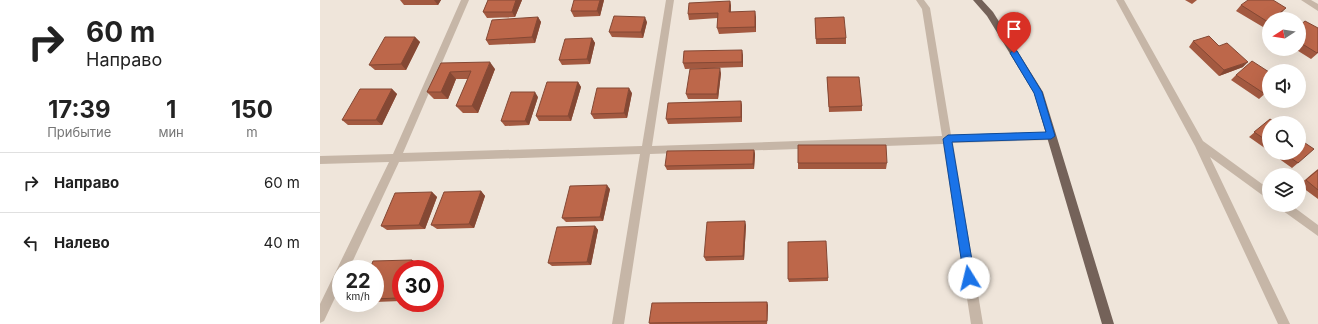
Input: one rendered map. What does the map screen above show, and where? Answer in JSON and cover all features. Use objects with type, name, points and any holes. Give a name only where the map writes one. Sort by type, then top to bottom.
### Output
[{"type":"main road","points":[[977,0],[990,14],[1038,92],[1108,324]]},
{"type":"street","points":[[347,260],[396,157],[465,0]]},
{"type":"street","points":[[618,324],[670,0]]},
{"type":"street","points":[[920,0],[926,8],[977,324]]},
{"type":"street","points":[[1120,0],[1199,144],[1284,324]]},
{"type":"street","points":[[1305,0],[1318,8]]},
{"type":"street","points":[[320,160],[1051,136]]},
{"type":"street","points":[[1199,144],[1262,190]]},
{"type":"street","points":[[1292,212],[1318,231]]},
{"type":"street","points":[[320,317],[332,292]]},
{"type":"building","points":[[488,0],[516,0],[512,12],[483,12]]},
{"type":"building","points":[[574,0],[600,0],[597,11],[571,11]]},
{"type":"building","points":[[1248,0],[1273,0],[1286,8],[1281,12],[1262,12],[1262,18],[1241,5]]},
{"type":"building","points":[[730,1],[729,12],[755,11],[755,27],[717,28],[718,13],[688,14],[689,3]]},
{"type":"building","points":[[614,16],[645,17],[641,32],[609,32]]},
{"type":"building","points":[[538,17],[532,37],[486,40],[492,20]]},
{"type":"building","points":[[844,17],[846,38],[816,39],[815,18]]},
{"type":"building","points":[[1306,22],[1318,28],[1317,53],[1306,46]]},
{"type":"building","points":[[1209,36],[1219,46],[1227,43],[1248,62],[1224,70],[1193,41]]},
{"type":"building","points":[[385,37],[415,37],[401,64],[369,65]]},
{"type":"building","points":[[592,38],[587,59],[559,60],[565,39]]},
{"type":"building","points":[[742,50],[742,62],[683,63],[684,51]]},
{"type":"building","points":[[1252,61],[1262,67],[1262,92],[1236,75]]},
{"type":"building","points":[[490,62],[472,106],[456,106],[471,71],[450,72],[441,92],[427,92],[441,63]]},
{"type":"building","points":[[720,68],[717,94],[686,94],[690,69]]},
{"type":"building","points":[[827,77],[859,77],[862,106],[829,107]]},
{"type":"building","points":[[547,82],[578,82],[568,116],[536,116]]},
{"type":"building","points":[[597,88],[629,88],[624,113],[591,114]]},
{"type":"building","points":[[360,89],[392,89],[376,120],[342,120]]},
{"type":"building","points":[[511,92],[535,92],[525,121],[501,121]]},
{"type":"building","points":[[741,101],[741,117],[666,119],[668,103]]},
{"type":"building","points":[[1262,126],[1262,137],[1254,132]]},
{"type":"building","points":[[1306,144],[1314,149],[1306,156]]},
{"type":"building","points":[[798,145],[886,145],[887,163],[798,163]]},
{"type":"building","points":[[754,150],[753,164],[665,166],[667,151]]},
{"type":"building","points":[[1294,160],[1301,160],[1298,163]]},
{"type":"building","points":[[1318,170],[1318,190],[1306,180]]},
{"type":"building","points":[[607,185],[600,217],[562,218],[570,186]]},
{"type":"building","points":[[481,191],[469,224],[431,225],[444,192]]},
{"type":"building","points":[[432,192],[419,225],[381,226],[395,193]]},
{"type":"building","points":[[745,221],[743,256],[704,257],[707,222]]},
{"type":"building","points":[[595,226],[587,262],[548,263],[557,227]]},
{"type":"building","points":[[826,241],[828,278],[788,279],[788,242]]},
{"type":"building","points":[[384,261],[392,261],[392,298],[384,299]]},
{"type":"building","points":[[767,302],[767,321],[649,323],[652,303]]},
{"type":"route","points":[[969,278],[948,139],[1051,136],[1038,92],[1014,53]]}]
